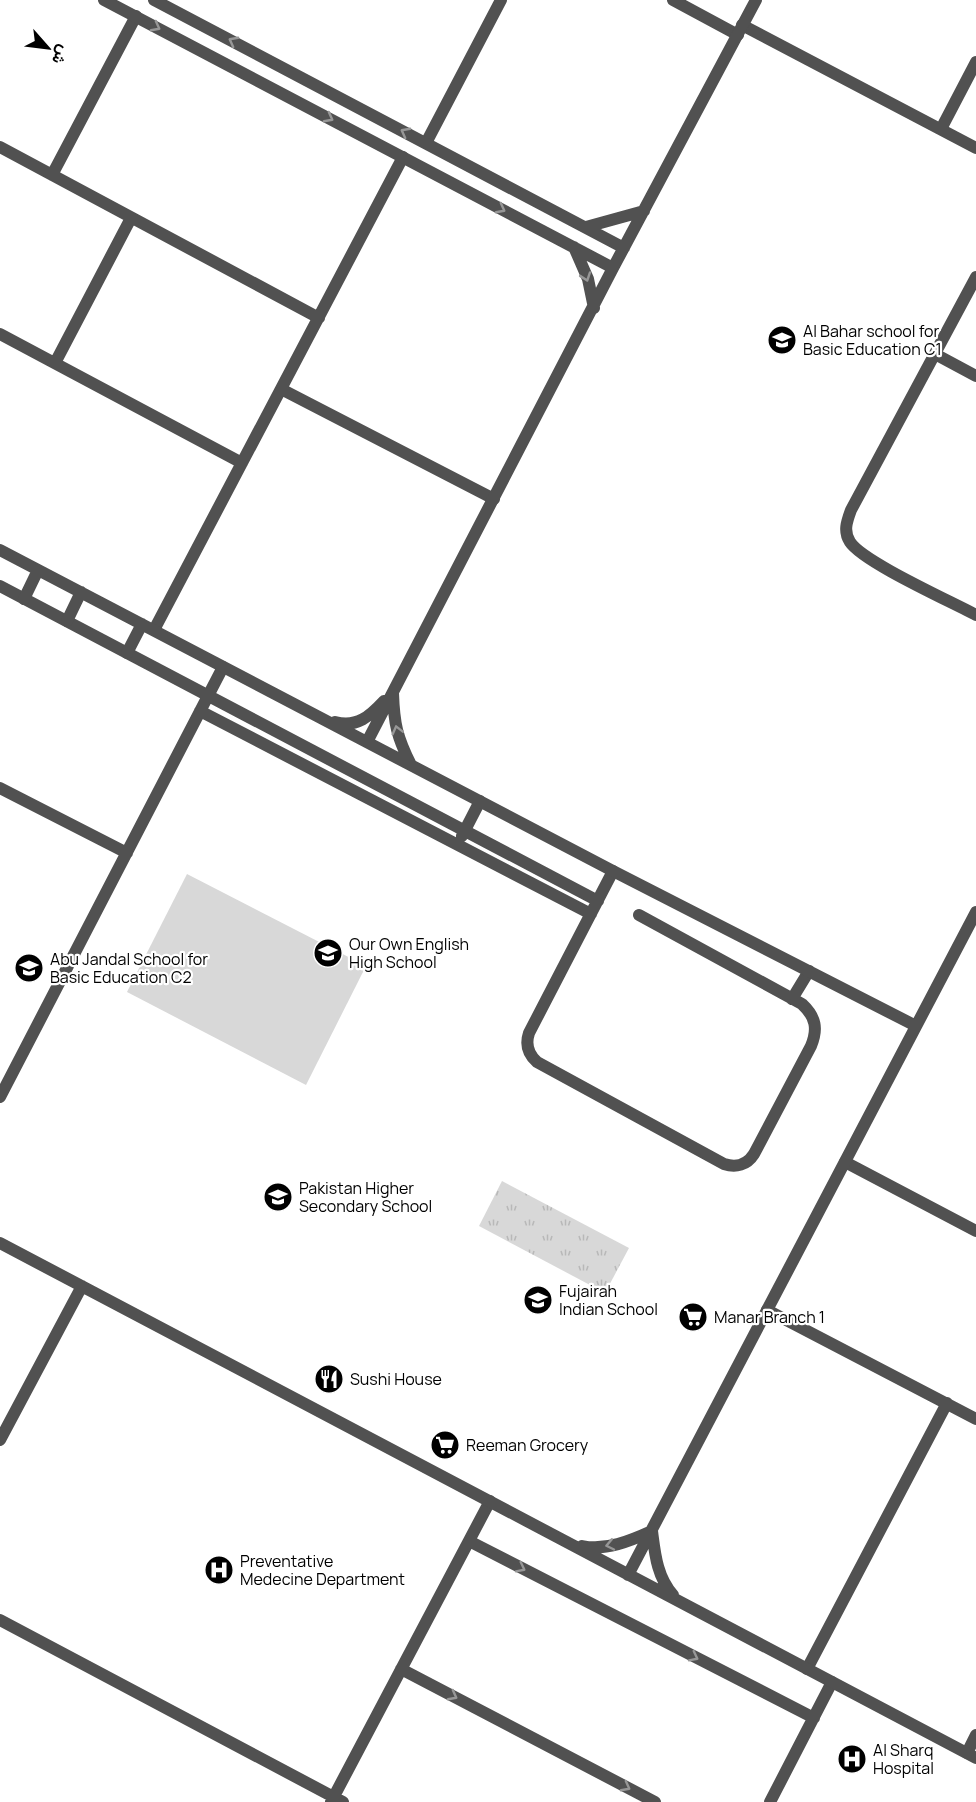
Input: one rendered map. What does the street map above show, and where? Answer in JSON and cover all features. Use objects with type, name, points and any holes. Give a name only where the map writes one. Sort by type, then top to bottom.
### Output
[{"type":"street","points":[[104,0],[613,268]]},
{"type":"street","points":[[426,143],[501,0]]},
{"type":"street","points":[[673,0],[740,30],[976,148]]},
{"type":"street","points":[[367,742],[613,268],[756,0]]},
{"type":"street","points":[[159,1],[624,248]]},
{"type":"street","points":[[52,175],[136,16]]},
{"type":"street","points":[[941,129],[976,62]]},
{"type":"street","points":[[0,147],[319,318]]},
{"type":"street","points":[[154,630],[403,158]]},
{"type":"street","points":[[586,227],[644,212]]},
{"type":"street","points":[[55,363],[131,218]]},
{"type":"street","points":[[574,248],[588,279],[594,308]]},
{"type":"street","points":[[976,277],[851,510],[846,533],[850,542],[868,558],[976,615]]},
{"type":"street","points":[[0,334],[242,463]]},
{"type":"street","points":[[935,354],[976,376]]},
{"type":"street","points":[[281,389],[494,499]]},
{"type":"street","points":[[0,549],[613,872],[916,1026]]},
{"type":"street","points":[[24,599],[38,570]]},
{"type":"street","points":[[0,586],[598,901]]},
{"type":"street","points":[[67,621],[81,592]]},
{"type":"street","points":[[127,653],[142,624]]},
{"type":"street","points":[[0,1097],[223,667]]},
{"type":"street","points":[[323,719],[346,725],[368,718],[393,692]]},
{"type":"street","points":[[393,692],[394,726],[411,765]]},
{"type":"street","points":[[200,711],[591,914]]},
{"type":"street","points":[[0,788],[127,853]]},
{"type":"street","points":[[457,845],[480,801]]},
{"type":"street","points":[[613,872],[529,1033],[527,1043],[529,1054],[537,1062],[724,1164],[741,1165],[750,1159],[811,1046],[816,1028],[814,1019],[802,1004],[639,915]]},
{"type":"street","points":[[628,1575],[976,912]]},
{"type":"street","points":[[792,999],[809,971]]},
{"type":"street","points":[[845,1162],[976,1231]]},
{"type":"street","points":[[0,1243],[971,1756],[976,1735]]},
{"type":"street","points":[[0,1440],[82,1286]]},
{"type":"street","points":[[767,1310],[976,1419]]},
{"type":"street","points":[[807,1669],[947,1403]]},
{"type":"street","points":[[0,1620],[336,1800],[401,1669],[489,1501]]},
{"type":"street","points":[[567,1542],[595,1549],[626,1542],[652,1531]]},
{"type":"street","points":[[652,1531],[656,1563],[664,1585],[680,1602]]},
{"type":"street","points":[[469,1541],[814,1718]]},
{"type":"street","points":[[401,1669],[655,1802]]},
{"type":"street","points":[[770,1802],[832,1682]]},
{"type":"green space","points":[[187,874],[366,966],[306,1085],[127,992]]},
{"type":"green space","points":[[502,1181],[629,1248],[605,1293],[479,1226]]},
{"type":"place","name":"Al Bahar school for Basic Education C1","points":[[782,340]]},
{"type":"place","name":"Our Own English High School","points":[[328,953]]},
{"type":"place","name":"Abu Jandal School for Basic Education C2","points":[[29,968]]},
{"type":"place","name":"Pakistan Higher Secondary School","points":[[278,1197]]},
{"type":"place","name":"Fujairah Indian School","points":[[538,1300]]},
{"type":"place","name":"Manar Branch 1","points":[[693,1317]]},
{"type":"place","name":"Sushi House","points":[[329,1379]]},
{"type":"place","name":"Reeman Grocery","points":[[445,1445]]},
{"type":"place","name":"Preventative Medecine Department","points":[[219,1570]]},
{"type":"place","name":"Al Sharq Hospital","points":[[852,1759]]}]
